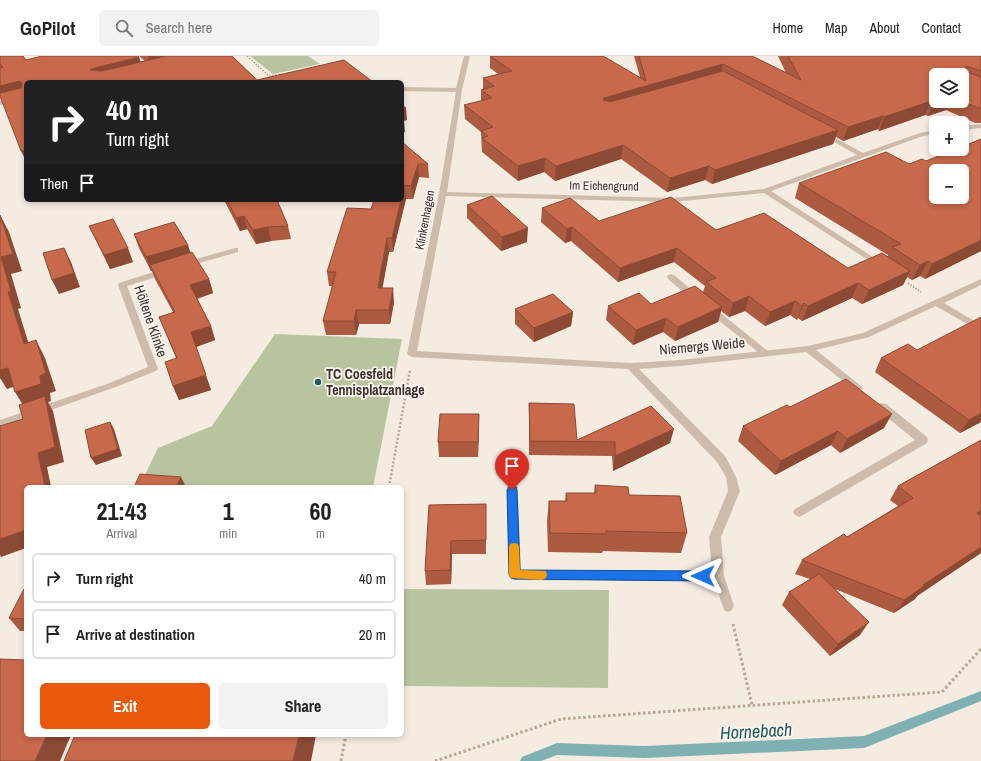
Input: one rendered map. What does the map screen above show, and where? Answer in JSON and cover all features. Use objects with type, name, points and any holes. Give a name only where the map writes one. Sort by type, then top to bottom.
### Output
[{"type":"street","name":"Klinkenhagen","points":[[412,354],[443,194],[459,90],[467,56]]},
{"type":"street","points":[[404,89],[459,90]]},
{"type":"street","points":[[0,103],[24,97]]},
{"type":"street","points":[[969,127],[981,126]]},
{"type":"street","points":[[820,132],[863,155]]},
{"type":"street","name":"Im Eichengrund","points":[[443,194],[673,200],[765,191],[922,134],[929,133]]},
{"type":"street","points":[[765,191],[888,271]]},
{"type":"street","name":"Höltene Klinke","points":[[0,424],[110,386],[153,369],[122,285],[235,250]]},
{"type":"street","points":[[671,277],[766,354]]},
{"type":"street","name":"Niemergs Weide","points":[[412,354],[631,366],[808,349],[866,335],[981,282]]},
{"type":"street","points":[[938,303],[981,329]]},
{"type":"street","points":[[799,512],[923,440],[808,349]]},
{"type":"street","points":[[631,366],[721,459],[731,477],[734,491],[716,537],[718,576],[728,606]]},
{"type":"street","points":[[512,476],[515,575],[718,576]]},
{"type":"path","points":[[247,56],[269,76],[290,73]]},
{"type":"path","points":[[389,485],[412,354]]},
{"type":"path","points":[[728,606],[752,705]]},
{"type":"path","points":[[435,761],[561,719],[942,692],[981,650]]},
{"type":"path","points":[[341,761],[346,737]]},
{"type":"green space","points":[[250,56],[308,56],[320,64],[273,74]]},
{"type":"green space","name":"TC Coesfeld Tennisplatzanlage","points":[[275,334],[402,339],[373,485],[140,485],[158,448],[212,426]]},
{"type":"green space","points":[[404,589],[609,590],[608,688],[404,686]]},
{"type":"building","points":[[0,56],[23,56],[26,60],[42,56],[139,57],[90,70],[102,71],[166,56],[232,56],[257,80],[24,80],[24,150],[21,151],[0,93],[21,88],[22,83],[20,81],[0,86],[0,68],[3,67],[0,64]]},
{"type":"building","points":[[490,56],[603,56],[646,81],[639,56],[752,56],[801,80],[788,56],[981,56],[981,71],[966,66],[966,68],[929,68],[929,102],[848,127],[723,64],[604,98],[603,100],[610,102],[723,71],[838,130],[715,170],[709,166],[670,178],[623,145],[556,166],[545,158],[518,166],[482,138],[488,136],[481,131],[493,127],[464,105],[492,98],[481,90],[494,86],[483,78],[512,71]]},
{"type":"building","points":[[344,60],[370,80],[257,80]]},
{"type":"building","points":[[969,73],[981,77],[981,109],[969,104]]},
{"type":"building","points":[[981,139],[981,240],[932,264],[928,261],[920,265],[892,247],[901,244],[799,183],[886,152],[909,164],[922,159],[926,161],[939,156],[969,156],[969,144]]},
{"type":"building","points":[[404,144],[428,164],[418,164],[411,186],[404,185]]},
{"type":"building","points":[[492,196],[528,228],[502,237],[467,205]]},
{"type":"building","points":[[671,197],[716,230],[764,213],[848,268],[882,253],[910,271],[869,290],[858,283],[808,306],[804,303],[802,306],[795,301],[770,312],[749,296],[733,303],[706,282],[716,278],[677,248],[620,268],[572,227],[567,229],[542,208],[570,198],[599,221]]},
{"type":"building","points":[[228,202],[278,202],[288,226],[268,227],[253,230],[244,216],[236,218]]},
{"type":"building","points":[[373,202],[401,202],[392,238],[387,238],[378,288],[393,288],[389,310],[356,310],[354,321],[323,321],[336,272],[327,272],[347,208],[371,209]]},
{"type":"building","points":[[0,215],[13,254],[1,257],[11,291],[8,292],[24,344],[36,340],[46,373],[40,376],[41,384],[15,392],[8,368],[0,370]]},
{"type":"building","points":[[113,219],[128,248],[104,255],[89,226]]},
{"type":"building","points":[[174,222],[188,245],[146,257],[134,234]]},
{"type":"building","points":[[64,248],[74,273],[52,280],[43,253]]},
{"type":"building","points":[[192,252],[209,279],[190,285],[211,326],[191,332],[206,375],[173,386],[165,362],[177,358],[159,317],[175,312],[150,265]]},
{"type":"building","points":[[695,286],[722,307],[678,327],[666,318],[636,330],[608,306],[639,293],[651,304]]},
{"type":"building","points":[[553,294],[573,312],[534,328],[515,309]]},
{"type":"building","points":[[981,317],[981,413],[969,420],[881,358],[908,344],[917,350]]},
{"type":"building","points":[[846,379],[892,414],[847,439],[838,431],[781,461],[743,426],[787,405],[790,407]]},
{"type":"building","points":[[45,396],[55,447],[38,453],[45,485],[24,485],[24,531],[0,539],[0,426],[23,419],[19,405]]},
{"type":"building","points":[[529,403],[574,404],[577,440],[651,406],[674,429],[615,456],[615,442],[530,441]]},
{"type":"building","points":[[440,414],[479,414],[478,442],[438,442]]},
{"type":"building","points":[[110,422],[118,449],[91,458],[85,430]]},
{"type":"building","points":[[981,440],[981,510],[977,513],[981,516],[981,547],[923,585],[924,586],[904,600],[802,560],[844,534],[847,537],[913,498],[898,486]]},
{"type":"building","points":[[140,474],[181,477],[177,485],[135,485]]},
{"type":"building","points":[[595,485],[628,487],[629,495],[680,496],[687,533],[606,531],[606,534],[550,533],[549,501],[567,501],[566,493],[596,493]]},
{"type":"building","points":[[486,504],[486,540],[451,541],[450,570],[425,571],[429,505]]},
{"type":"building","points":[[819,574],[869,622],[838,644],[789,592]]},
{"type":"building","points":[[24,589],[24,619],[9,618]]},
{"type":"building","points":[[0,659],[24,660],[24,737],[46,737],[35,761],[0,761]]},
{"type":"building","points":[[74,737],[299,737],[293,761],[64,761]]},
{"type":"waterway","name":"Hornebach","points":[[526,761],[557,749],[645,752],[864,742],[981,696]]},
{"type":"slow traffic","points":[[514,547],[515,575],[542,575]]},
{"type":"place","name":"TC Coesfeld Tennisplatzanlage","points":[[318,382]]},
{"type":"route","points":[[512,490],[515,575],[703,576]]}]
